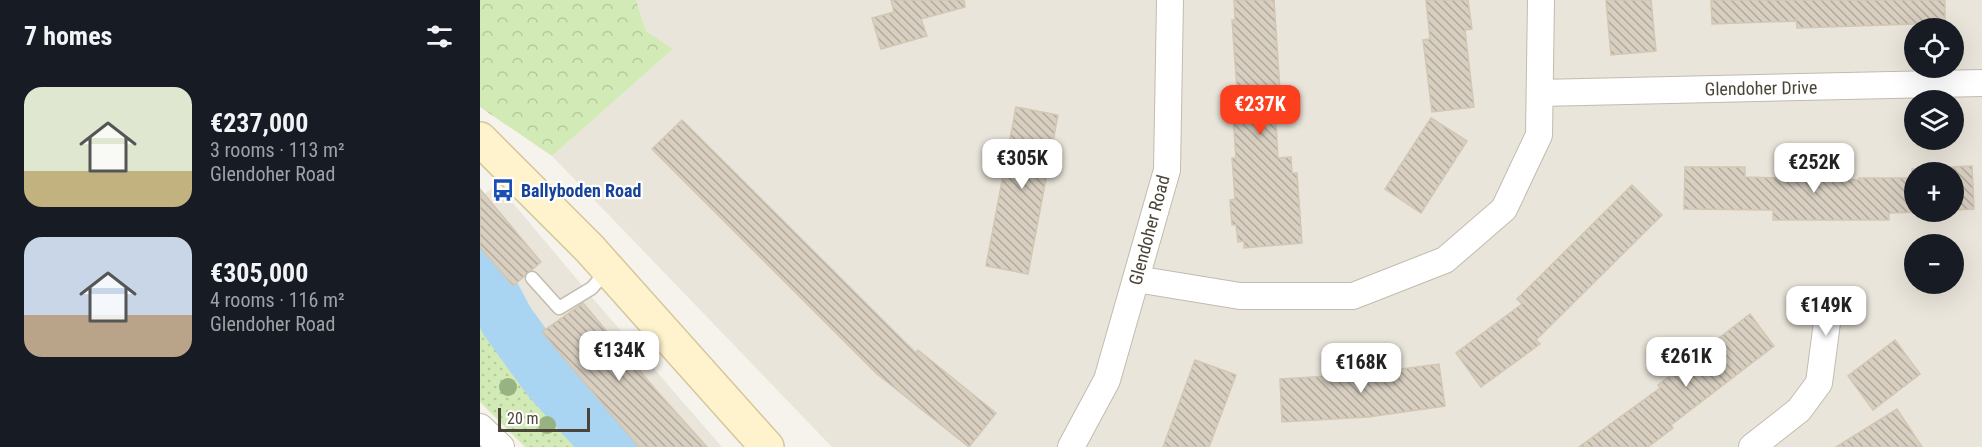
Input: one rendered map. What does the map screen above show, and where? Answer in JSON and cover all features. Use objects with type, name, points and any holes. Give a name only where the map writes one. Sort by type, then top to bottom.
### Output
[{"type":"main road","points":[[480,139],[608,268],[767,447]]},
{"type":"street","name":"Glendoher Road","points":[[1071,447],[1107,380],[1167,170],[1170,0]]},
{"type":"street","points":[[1136,279],[1240,296],[1353,296],[1445,260],[1504,209],[1539,135],[1540,0]]},
{"type":"street","name":"Glendoher Drive","points":[[1540,93],[1982,83]]},
{"type":"street","points":[[1752,447],[1799,410],[1819,383],[1827,309]]},
{"type":"street","points":[[480,427],[501,447]]},
{"type":"lane","points":[[532,278],[559,308],[592,288],[608,268]]},
{"type":"shaded area","points":[[636,0],[1982,0],[1982,447],[832,447],[552,156],[673,49],[646,31]]},
{"type":"shaded area","points":[[497,184],[722,447],[611,447],[549,379],[507,321],[480,270],[480,198]]},
{"type":"green space","points":[[480,0],[636,0],[646,31],[673,49],[552,156],[480,107]]},
{"type":"green space","points":[[480,270],[507,321],[549,379],[611,447],[525,447],[480,402]]},
{"type":"building","points":[[891,0],[964,0],[965,7],[921,19],[927,36],[881,49],[872,18],[894,12]]},
{"type":"building","points":[[1234,0],[1274,0],[1280,90],[1274,90],[1278,158],[1291,157],[1292,173],[1297,173],[1302,243],[1244,248],[1244,241],[1238,242],[1236,225],[1232,225],[1230,200],[1235,199],[1232,158],[1236,158],[1232,102],[1238,102],[1232,20],[1235,20]]},
{"type":"building","points":[[1426,0],[1468,0],[1472,29],[1465,30],[1474,107],[1432,112],[1423,40],[1430,39]]},
{"type":"building","points":[[1606,0],[1651,0],[1656,51],[1611,55]]},
{"type":"building","points":[[1711,0],[1945,0],[1945,18],[1904,18],[1904,24],[1797,28],[1796,17],[1796,21],[1712,24]]},
{"type":"building","points":[[1016,107],[1058,115],[1028,274],[986,266]]},
{"type":"building","points":[[1431,118],[1467,141],[1421,213],[1385,189]]},
{"type":"building","points":[[682,120],[916,353],[918,350],[996,413],[969,447],[877,374],[652,149]]},
{"type":"building","points":[[1964,166],[1972,166],[1974,209],[1964,209]]},
{"type":"building","points":[[1685,167],[1745,167],[1745,177],[1859,180],[1859,178],[1904,178],[1904,212],[1889,213],[1889,220],[1773,220],[1773,210],[1684,209]]},
{"type":"building","points":[[1632,185],[1662,215],[1536,340],[1540,344],[1481,387],[1456,353],[1522,304],[1517,299]]},
{"type":"building","points":[[480,189],[541,262],[513,286],[480,247]]},
{"type":"building","points":[[583,303],[707,447],[639,447],[542,332]]},
{"type":"building","points":[[1750,314],[1774,346],[1671,425],[1673,428],[1648,447],[1579,447],[1660,388],[1658,385]]},
{"type":"building","points":[[1895,340],[1920,374],[1873,410],[1848,376]]},
{"type":"building","points":[[1195,360],[1236,375],[1209,447],[1163,447]]},
{"type":"building","points":[[1439,364],[1445,406],[1368,417],[1282,422],[1280,379],[1363,374]]},
{"type":"building","points":[[1897,409],[1922,447],[1836,447]]},
{"type":"waterway","points":[[480,270],[507,321],[549,379],[611,447]]},
{"type":"place","name":"Ballyboden Road","points":[[503,190]]}]
